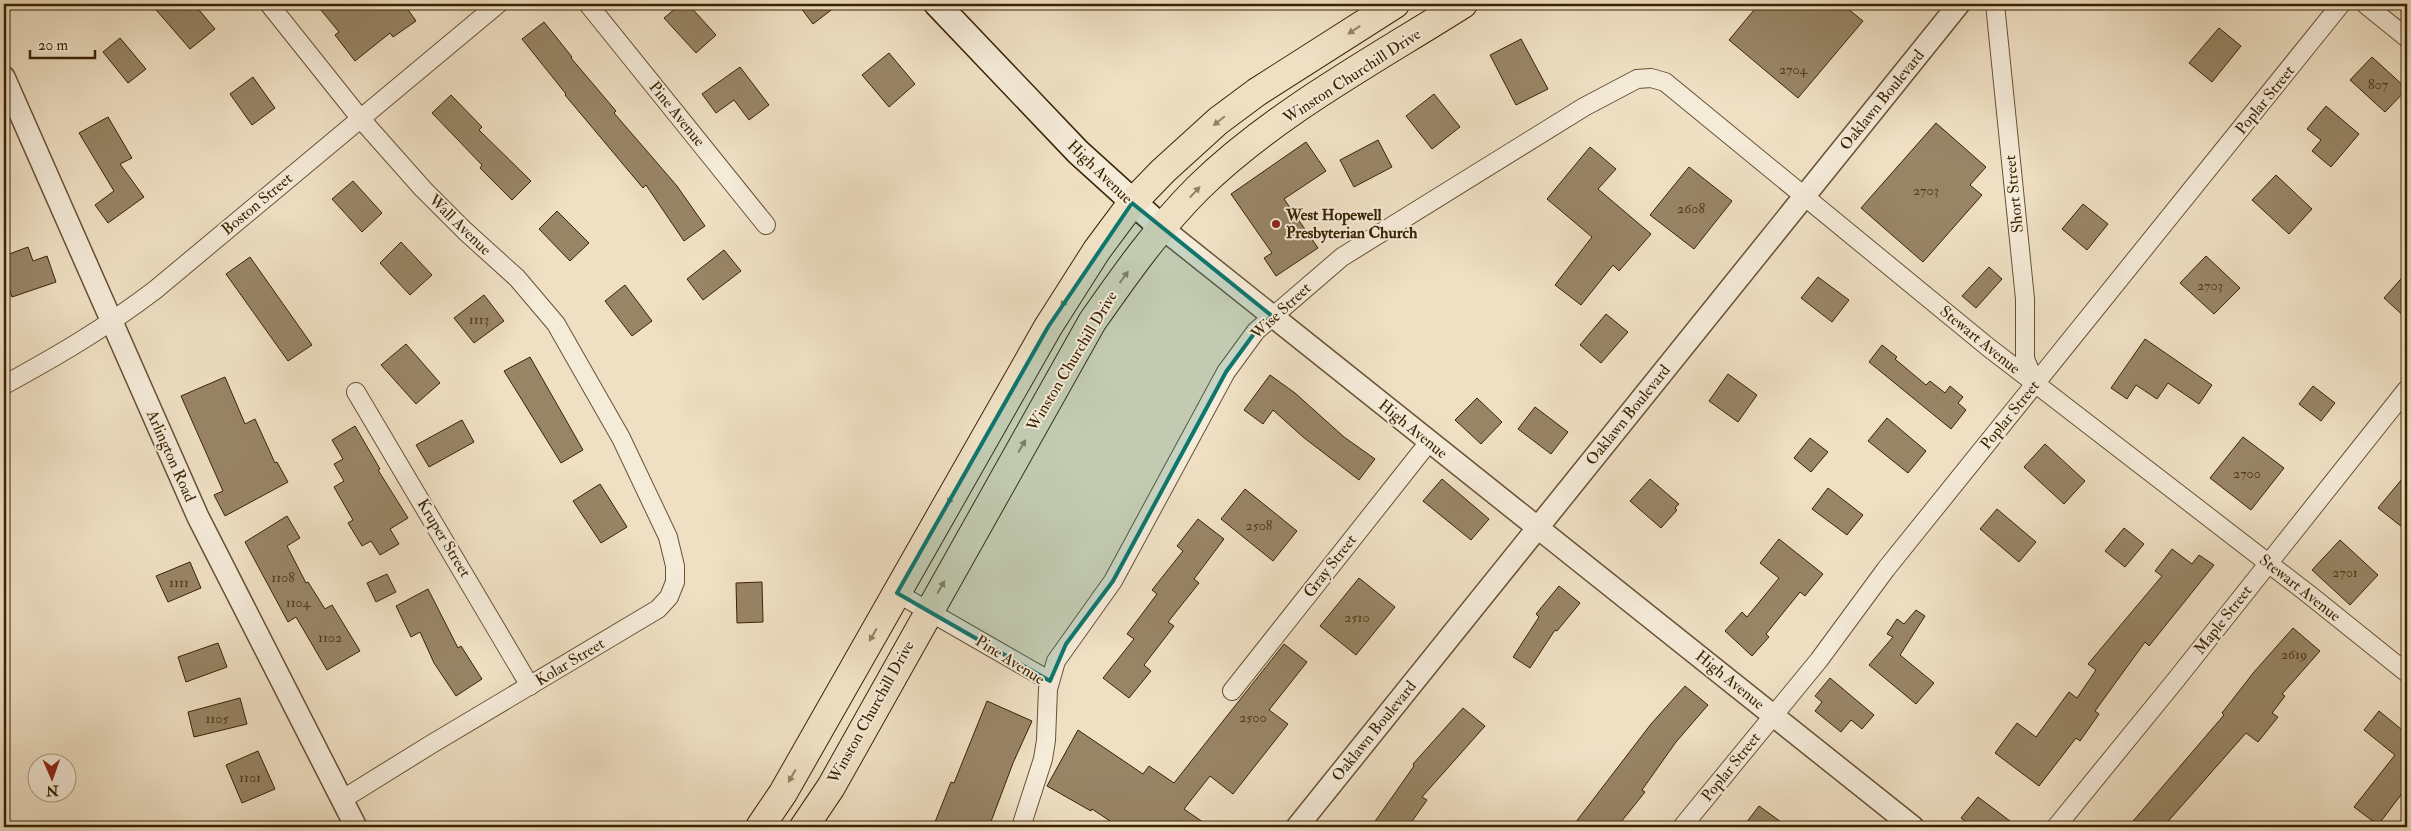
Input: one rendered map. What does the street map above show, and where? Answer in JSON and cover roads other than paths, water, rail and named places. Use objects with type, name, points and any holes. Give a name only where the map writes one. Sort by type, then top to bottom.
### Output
[{"type":"highway","points":[[760,827],[783,793],[1048,327],[1097,250],[1132,203],[1163,171],[1226,116],[1257,92],[1395,4]]},
{"type":"highway","name":"Winston Churchill Drive","points":[[804,827],[830,786],[1092,322],[1162,228],[1198,188],[1291,114],[1352,72],[1464,4]]},
{"type":"main road","name":"High Avenue","points":[[937,4],[1078,152],[1132,203],[1162,228]]},
{"type":"street","name":"Wall Avenue","points":[[269,4],[360,118],[423,189],[537,299],[556,324],[632,459]]},
{"type":"street","name":"Boston Street","points":[[4,385],[75,346],[112,323],[155,290],[498,4]]},
{"type":"street","name":"Pine Avenue","points":[[588,4],[766,225]]},
{"type":"street","name":"Oaklawn Boulevard","points":[[1297,827],[1959,4]]},
{"type":"street","name":"Short Street","points":[[1995,4],[2024,299],[2026,358],[2035,384]]},
{"type":"street","name":"Poplar Street","points":[[1682,827],[1819,660],[1886,569],[2187,194],[2264,103],[2341,4]]},
{"type":"street","points":[[2365,4],[2407,38]]},
{"type":"street","name":"Arlington Road","points":[[4,77],[198,517],[356,827]]},
{"type":"street","name":"Stewart Avenue","points":[[1651,78],[1665,82],[2035,384],[2268,563],[2407,673]]},
{"type":"street","name":"Wise Street","points":[[1050,681],[1059,656],[1114,581],[1226,372],[1256,331],[1342,257],[1584,107],[1637,79],[1651,78]]},
{"type":"street","name":"High Avenue","points":[[1162,228],[1913,827]]},
{"type":"street","name":"Maple Street","points":[[2056,827],[2407,388]]},
{"type":"street","name":"Kruper Street","points":[[356,392],[530,686]]},
{"type":"street","name":"Gray Street","points":[[1232,690],[1429,442]]},
{"type":"street","name":"Kolar Street","points":[[343,799],[658,609],[669,597],[675,582],[675,566],[668,537],[632,459]]},
{"type":"street","name":"Pine Avenue","points":[[897,592],[1050,681],[1043,759],[1021,827]]},
{"type":"place","name":"West Hopewell Presbyterian Church","points":[[1276,224]]}]
